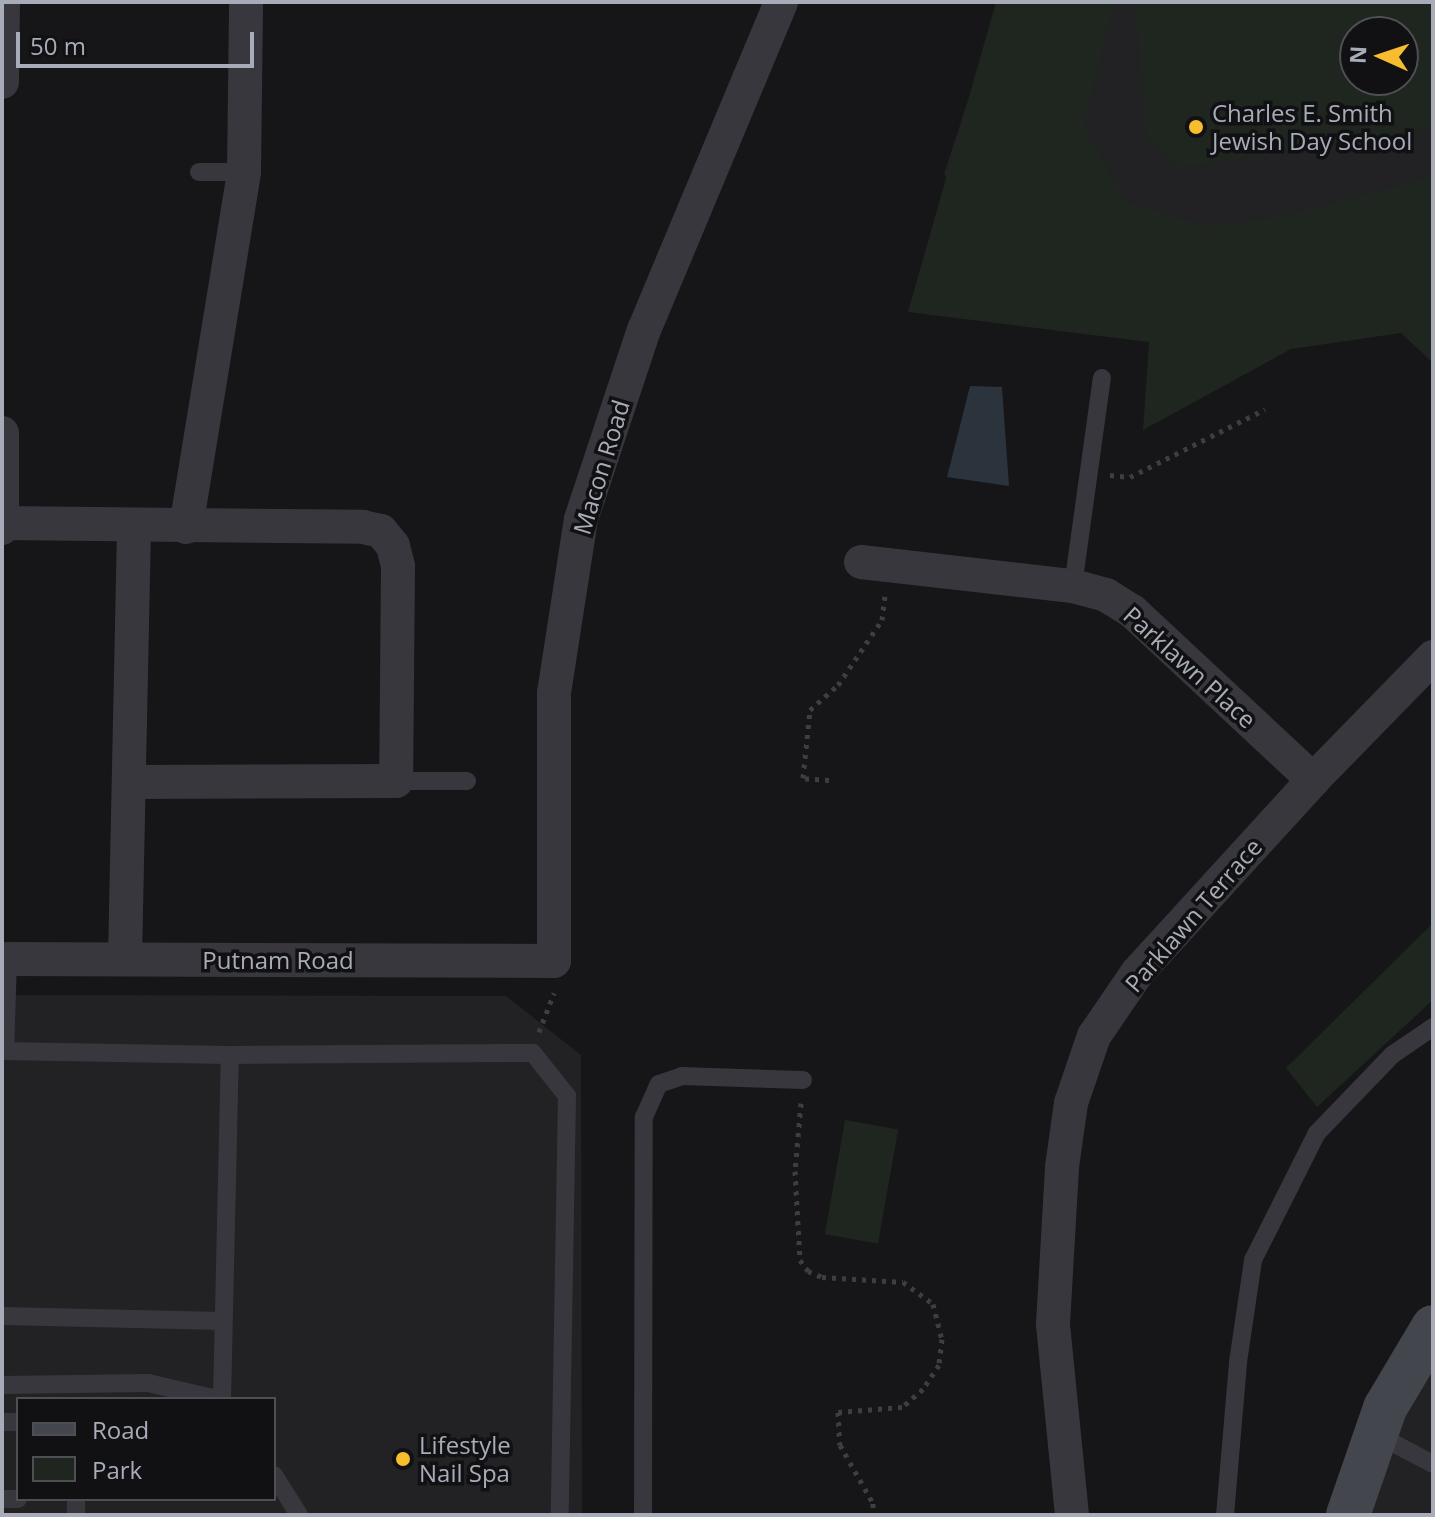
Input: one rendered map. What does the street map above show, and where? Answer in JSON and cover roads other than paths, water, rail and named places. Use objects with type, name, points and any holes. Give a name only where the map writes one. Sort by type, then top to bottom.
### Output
[{"type":"main road","points":[[1348,1515],[1385,1408],[1433,1327]]},
{"type":"street","points":[[2,82],[3,2]]},
{"type":"street","points":[[186,527],[244,172],[246,2]]},
{"type":"street","name":"Macon Road","points":[[554,977],[554,693],[581,519],[644,330],[781,2]]},
{"type":"street","points":[[2,433],[2,526],[363,527],[381,531],[393,546],[398,566],[396,781],[129,782]]},
{"type":"street","points":[[125,959],[134,527]]},
{"type":"street","name":"Parklawn Place","points":[[875,564],[1073,586],[1106,595],[1132,611],[1313,780]]},
{"type":"street","name":"Parklawn Terrace","points":[[1072,1515],[1053,1324],[1062,1167],[1071,1103],[1094,1036],[1137,973],[1313,780],[1433,657]]},
{"type":"street","name":"Putnam Road","points":[[5,959],[125,959],[554,977]]},
{"type":"lane","points":[[199,172],[244,172]]},
{"type":"lane","points":[[1073,586],[1102,378]]},
{"type":"lane","points":[[396,781],[467,781]]},
{"type":"lane","points":[[5,959],[4,1051],[230,1055],[533,1053],[567,1096],[560,1515]]},
{"type":"lane","points":[[1225,1515],[1238,1362],[1253,1260],[1317,1133],[1392,1055],[1433,1027]]},
{"type":"lane","points":[[220,1397],[230,1055]]},
{"type":"lane","points":[[643,1515],[644,1117],[659,1084],[682,1076],[803,1080]]},
{"type":"lane","points":[[2,1316],[223,1321]]},
{"type":"lane","points":[[2,1385],[148,1383],[211,1397]]},
{"type":"lane","points":[[1376,1434],[1433,1464]]},
{"type":"lane","points":[[276,1478],[299,1515]]},
{"type":"place","name":"Charles E. Smith Jewish Day School","points":[[1196,127]]},
{"type":"place","name":"Lifestyle Nail Spa","points":[[403,1459]]}]
